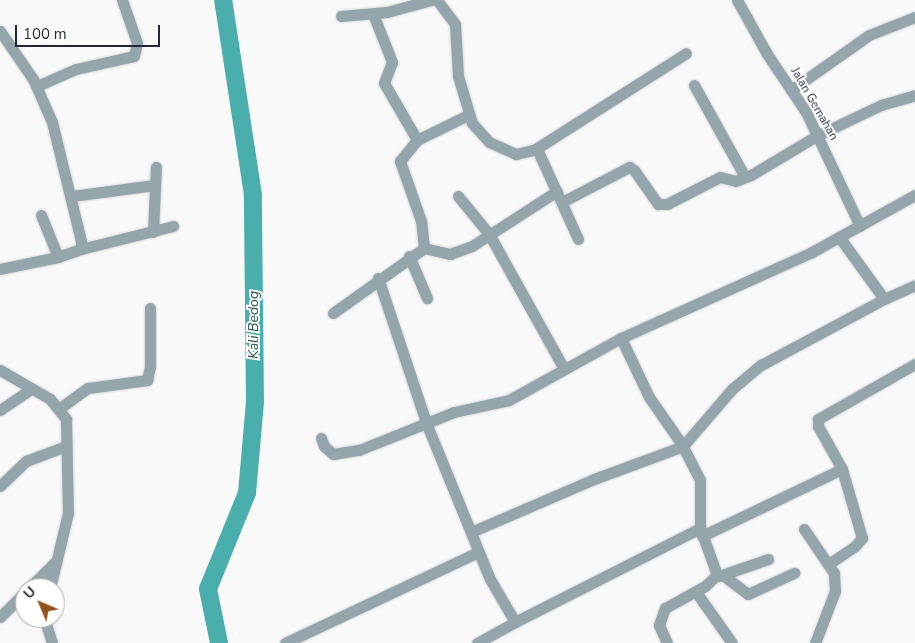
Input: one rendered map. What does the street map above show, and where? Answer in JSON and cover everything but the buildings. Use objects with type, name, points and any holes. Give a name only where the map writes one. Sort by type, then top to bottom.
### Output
[{"type":"street","points":[[37,86],[76,69],[134,56],[137,43],[122,0]]},
{"type":"street","points":[[341,16],[373,14],[430,0],[455,24],[458,76],[468,115],[476,130],[501,150],[520,154],[536,149],[686,53]]},
{"type":"street","name":"Jalan Gemahan","points":[[737,0],[818,136],[860,226]]},
{"type":"street","points":[[373,14],[391,60],[384,83],[417,140]]},
{"type":"street","points":[[791,90],[869,35],[915,17]]},
{"type":"street","points":[[0,31],[37,86],[59,141],[72,196],[81,249]]},
{"type":"street","points":[[694,85],[745,177]]},
{"type":"street","points":[[562,202],[629,167],[634,170],[661,206],[720,177],[736,180],[745,177],[818,136],[880,105],[915,95]]},
{"type":"street","points":[[424,248],[421,221],[400,161],[417,140],[468,115]]},
{"type":"street","points":[[536,149],[578,239]]},
{"type":"street","points":[[153,232],[156,167]]},
{"type":"street","points":[[72,196],[154,185]]},
{"type":"street","points":[[333,313],[409,256],[424,248],[450,254],[472,246],[557,191]]},
{"type":"street","points":[[321,438],[327,450],[340,455],[427,425],[454,412],[509,400],[621,338],[840,238],[915,195]]},
{"type":"street","points":[[458,196],[489,234],[564,369]]},
{"type":"street","points":[[41,215],[58,257]]},
{"type":"street","points":[[0,269],[58,257],[81,249],[172,226]]},
{"type":"street","points":[[840,238],[884,299]]},
{"type":"street","points":[[409,256],[427,298]]},
{"type":"street","points":[[378,278],[427,425],[494,588],[515,622]]},
{"type":"street","points":[[471,532],[594,479],[683,446],[732,389],[760,365],[884,299],[915,285]]},
{"type":"street","points":[[60,408],[88,388],[147,380],[150,367],[150,308]]},
{"type":"street","points":[[621,338],[649,397],[683,446],[700,480],[701,532],[721,576],[748,594],[794,573]]},
{"type":"street","points":[[830,563],[862,538],[842,469],[818,426],[818,419],[915,364]]},
{"type":"street","points":[[0,370],[60,408],[66,419],[68,513],[52,578]]},
{"type":"street","points":[[0,410],[31,389]]},
{"type":"street","points":[[0,486],[26,461],[66,446]]},
{"type":"street","points":[[476,643],[515,622],[701,532],[842,469]]},
{"type":"street","points":[[804,529],[830,563],[835,591],[815,643]]},
{"type":"street","points":[[285,643],[478,552]]},
{"type":"street","points":[[668,643],[659,625],[662,611],[675,600],[696,592],[721,576],[768,559]]},
{"type":"street","points":[[39,578],[55,562]]},
{"type":"street","points":[[696,592],[732,643]]},
{"type":"street","points":[[0,617],[15,602]]},
{"type":"street","points":[[47,628],[52,643]]},
{"type":"waterway","name":"Kali Bedog","points":[[219,643],[208,589],[247,493],[255,402],[253,195],[223,0]]}]
